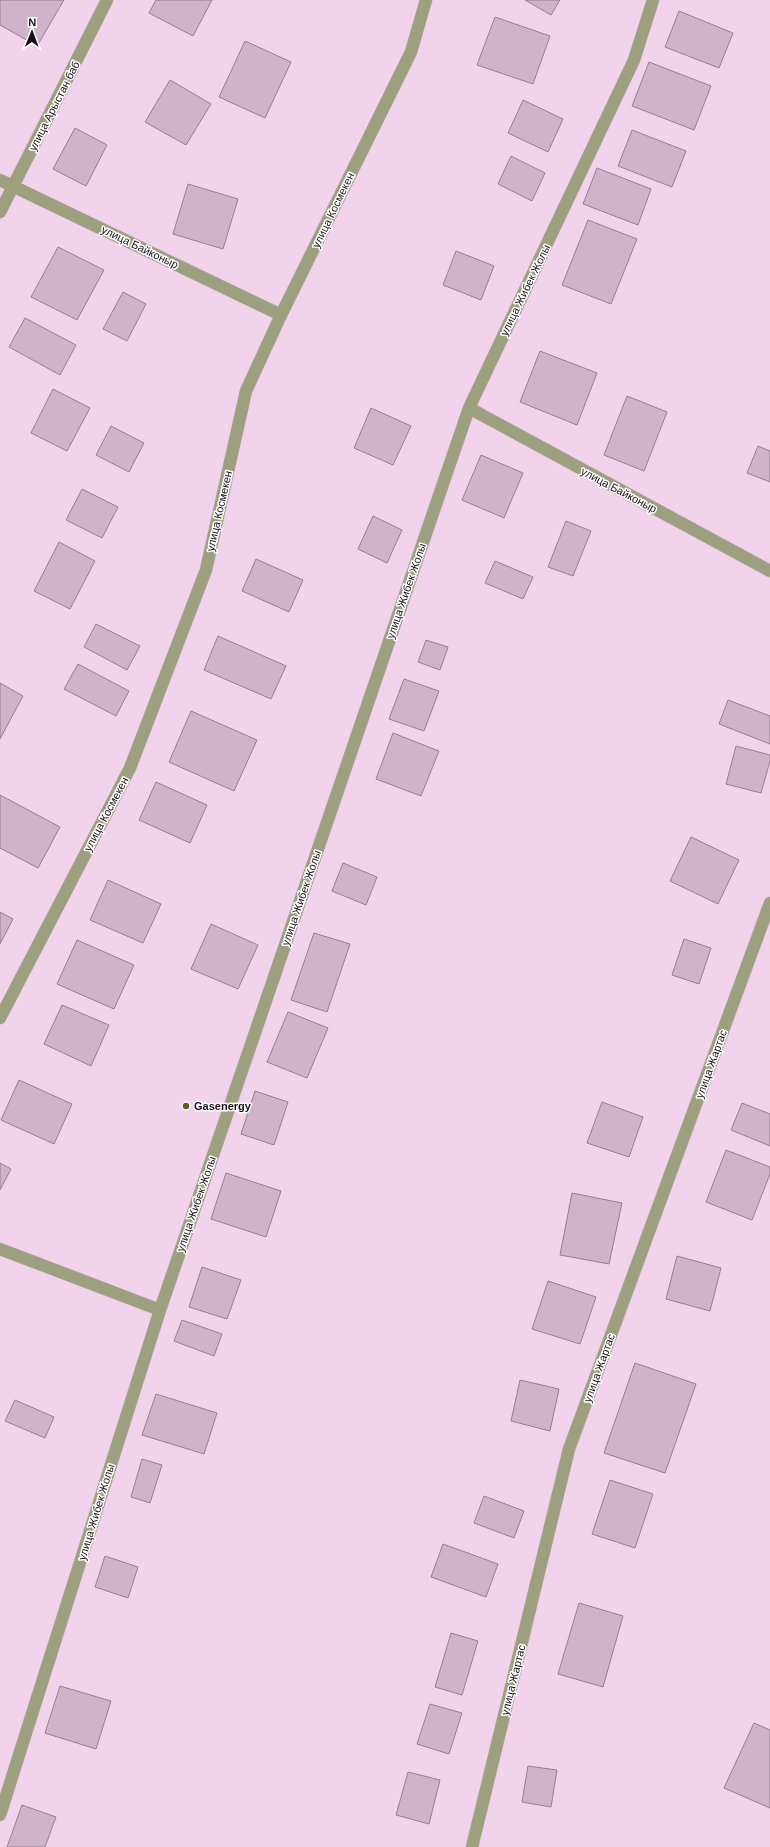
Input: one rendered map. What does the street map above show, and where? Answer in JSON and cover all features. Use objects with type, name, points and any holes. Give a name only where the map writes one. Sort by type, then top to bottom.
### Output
[{"type":"street","name":"улица Арыстан баб","points":[[0,212],[107,0]]},
{"type":"street","name":"улица Космекен","points":[[0,1018],[130,768],[206,570],[246,392],[281,315],[411,52],[426,0]]},
{"type":"street","name":"улица Жибек Жолы","points":[[0,1815],[160,1310],[469,408],[634,60],[653,0]]},
{"type":"street","name":"улица Байконыр","points":[[0,180],[281,315]]},
{"type":"street","name":"улица Байконыр","points":[[469,408],[770,571]]},
{"type":"street","name":"улица Жартас","points":[[472,1847],[569,1449],[770,903]]},
{"type":"street","points":[[0,1249],[160,1310]]},
{"type":"building","points":[[0,0],[64,0],[37,46],[0,25]]},
{"type":"building","points":[[156,0],[212,0],[193,36],[149,13]]},
{"type":"building","points":[[525,0],[560,0],[551,15]]},
{"type":"building","points":[[679,11],[733,33],[719,68],[665,47]]},
{"type":"building","points":[[495,17],[550,36],[533,84],[477,65]]},
{"type":"building","points":[[245,41],[291,62],[265,118],[219,97]]},
{"type":"building","points":[[649,62],[711,86],[694,130],[632,106]]},
{"type":"building","points":[[170,80],[211,104],[186,145],[145,122]]},
{"type":"building","points":[[523,100],[563,119],[548,152],[508,133]]},
{"type":"building","points":[[75,128],[107,145],[86,186],[53,169]]},
{"type":"building","points":[[632,130],[686,151],[672,187],[618,166]]},
{"type":"building","points":[[511,156],[545,173],[532,201],[498,184]]},
{"type":"building","points":[[597,168],[651,189],[638,225],[583,204]]},
{"type":"building","points":[[188,184],[238,199],[223,249],[173,234]]},
{"type":"building","points":[[588,220],[637,239],[611,304],[562,285]]},
{"type":"building","points":[[58,247],[104,270],[77,320],[31,297]]},
{"type":"building","points":[[456,251],[494,266],[481,300],[443,285]]},
{"type":"building","points":[[123,292],[146,304],[127,341],[103,329]]},
{"type":"building","points":[[25,318],[76,345],[60,375],[9,347]]},
{"type":"building","points":[[540,351],[597,373],[577,425],[520,402]]},
{"type":"building","points":[[53,389],[90,408],[67,451],[31,433]]},
{"type":"building","points":[[627,396],[667,412],[644,471],[604,455]]},
{"type":"building","points":[[371,408],[411,426],[393,465],[354,448]]},
{"type":"building","points":[[111,426],[144,443],[129,472],[96,455]]},
{"type":"building","points":[[758,446],[770,451],[770,482],[747,473]]},
{"type":"building","points":[[481,455],[523,473],[504,518],[462,500]]},
{"type":"building","points":[[82,489],[118,507],[102,538],[66,520]]},
{"type":"building","points":[[373,516],[402,530],[387,563],[358,549]]},
{"type":"building","points":[[566,521],[591,531],[573,576],[548,567]]},
{"type":"building","points":[[59,542],[95,561],[70,609],[34,591]]},
{"type":"building","points":[[256,559],[303,580],[289,612],[242,591]]},
{"type":"building","points":[[495,561],[533,577],[523,599],[485,583]]},
{"type":"building","points":[[96,624],[140,646],[127,670],[84,647]]},
{"type":"building","points":[[218,636],[286,666],[271,699],[204,670]]},
{"type":"building","points":[[426,640],[448,647],[440,670],[418,662]]},
{"type":"building","points":[[78,664],[129,691],[116,716],[64,689]]},
{"type":"building","points":[[404,679],[439,691],[424,731],[389,719]]},
{"type":"building","points":[[0,683],[23,696],[0,739]]},
{"type":"building","points":[[728,700],[770,716],[770,744],[719,724]]},
{"type":"building","points":[[191,711],[257,740],[234,791],[169,762]]},
{"type":"building","points":[[393,733],[439,751],[421,796],[376,779]]},
{"type":"building","points":[[736,746],[770,755],[770,761],[761,793],[726,784]]},
{"type":"building","points":[[156,782],[207,805],[190,843],[139,820]]},
{"type":"building","points":[[0,795],[60,827],[38,868],[0,848]]},
{"type":"building","points":[[691,837],[739,860],[718,904],[670,881]]},
{"type":"building","points":[[343,863],[377,877],[366,905],[332,891]]},
{"type":"building","points":[[108,880],[161,904],[143,943],[90,920]]},
{"type":"building","points":[[0,912],[13,919],[0,944]]},
{"type":"building","points":[[211,924],[258,945],[238,989],[191,969]]},
{"type":"building","points":[[314,933],[350,944],[327,1012],[291,1000]]},
{"type":"building","points":[[684,939],[711,948],[699,984],[672,975]]},
{"type":"building","points":[[77,940],[134,965],[114,1009],[57,984]]},
{"type":"building","points":[[62,1005],[109,1025],[91,1066],[44,1044]]},
{"type":"building","points":[[288,1012],[328,1028],[307,1078],[267,1062]]},
{"type":"building","points":[[19,1080],[72,1104],[54,1144],[1,1120]]},
{"type":"building","points":[[255,1091],[288,1102],[274,1145],[241,1134]]},
{"type":"building","points":[[602,1102],[643,1117],[629,1157],[587,1143]]},
{"type":"building","points":[[742,1103],[770,1114],[770,1146],[731,1130]]},
{"type":"building","points":[[726,1150],[770,1167],[770,1174],[752,1220],[706,1202]]},
{"type":"building","points":[[0,1163],[11,1169],[0,1190]]},
{"type":"building","points":[[226,1173],[281,1191],[266,1237],[211,1219]]},
{"type":"building","points":[[572,1193],[622,1203],[609,1264],[560,1255]]},
{"type":"building","points":[[677,1256],[721,1268],[710,1311],[666,1299]]},
{"type":"building","points":[[202,1267],[241,1280],[227,1319],[189,1307]]},
{"type":"building","points":[[548,1281],[596,1297],[580,1344],[532,1329]]},
{"type":"building","points":[[182,1320],[222,1334],[214,1356],[174,1341]]},
{"type":"building","points":[[635,1363],[696,1384],[665,1473],[604,1453]]},
{"type":"building","points":[[520,1380],[559,1389],[550,1431],[511,1421]]},
{"type":"building","points":[[156,1394],[217,1413],[204,1454],[142,1435]]},
{"type":"building","points":[[15,1400],[54,1417],[45,1438],[5,1421]]},
{"type":"building","points":[[142,1459],[162,1465],[150,1503],[131,1497]]},
{"type":"building","points":[[610,1480],[653,1494],[635,1548],[592,1534]]},
{"type":"building","points":[[484,1496],[524,1511],[514,1538],[474,1523]]},
{"type":"building","points":[[443,1544],[498,1564],[486,1597],[431,1577]]},
{"type":"building","points":[[105,1556],[138,1567],[128,1598],[95,1587]]},
{"type":"building","points":[[579,1603],[623,1616],[603,1687],[558,1674]]},
{"type":"building","points":[[451,1633],[478,1641],[462,1695],[435,1687]]},
{"type":"building","points":[[60,1686],[111,1701],[96,1749],[45,1733]]},
{"type":"building","points":[[430,1704],[462,1713],[449,1754],[417,1744]]},
{"type":"building","points":[[754,1723],[770,1730],[770,1808],[724,1788]]},
{"type":"building","points":[[528,1766],[557,1770],[551,1807],[522,1802]]},
{"type":"building","points":[[408,1772],[440,1780],[429,1824],[396,1815]]},
{"type":"building","points":[[22,1805],[56,1817],[45,1847],[7,1847]]},
{"type":"place","name":"Gasenergy","points":[[186,1106]]}]
